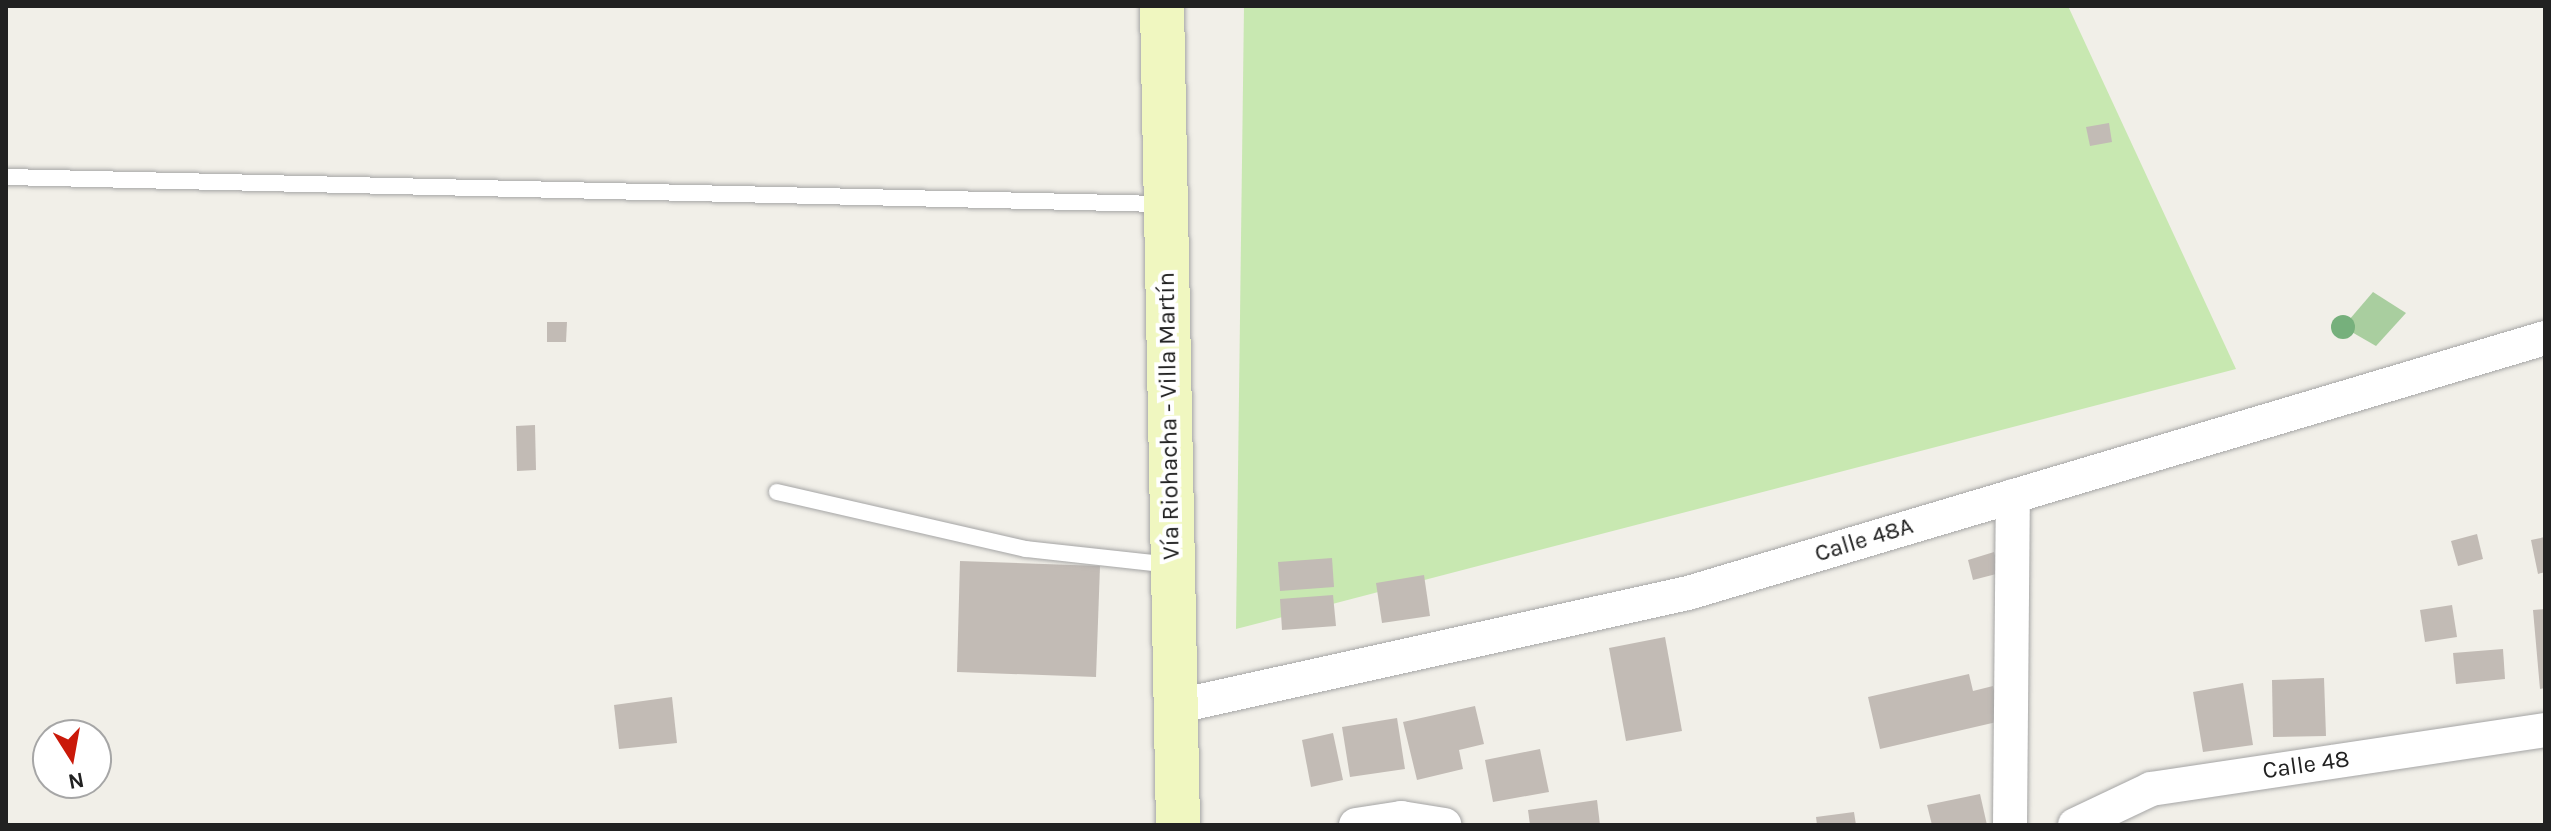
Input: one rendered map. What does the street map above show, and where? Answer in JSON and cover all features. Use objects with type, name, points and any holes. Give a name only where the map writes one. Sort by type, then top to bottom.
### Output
[{"type":"main road","name":"Vía Riohacha - Villa Martín","points":[[1162,6],[1178,825]]},
{"type":"street","name":"Calle 48A","points":[[1174,707],[1688,593],[2545,338]]},
{"type":"street","points":[[2010,825],[2013,496]]},
{"type":"street","name":"Calle 48","points":[[2075,825],[2151,789],[2545,730]]},
{"type":"street","points":[[1356,825],[1401,818],[1444,825]]},
{"type":"lane","points":[[6,177],[1165,204]]},
{"type":"lane","points":[[777,492],[1026,549],[1172,565]]},
{"type":"green space","points":[[1244,6],[2068,6],[2236,369],[1236,629]]},
{"type":"green space","points":[[2373,292],[2406,313],[2376,346],[2343,327]]},
{"type":"building","points":[[2109,123],[2112,142],[2090,146],[2086,127]]},
{"type":"building","points":[[547,322],[567,322],[566,342],[547,342]]},
{"type":"building","points":[[535,425],[536,470],[517,471],[516,426]]},
{"type":"building","points":[[2477,534],[2483,559],[2458,566],[2451,541]]},
{"type":"building","points":[[2545,537],[2545,572],[2538,574],[2531,540]]},
{"type":"building","points":[[1994,552],[2000,573],[1973,580],[1968,560]]},
{"type":"building","points":[[1332,558],[1334,587],[1280,591],[1278,562]]},
{"type":"building","points":[[960,561],[1100,566],[1096,677],[957,672]]},
{"type":"building","points":[[1424,575],[1430,616],[1382,623],[1376,583]]},
{"type":"building","points":[[1333,595],[1336,626],[1282,630],[1280,599]]},
{"type":"building","points":[[2452,605],[2457,637],[2425,642],[2420,610]]},
{"type":"building","points":[[2545,609],[2545,688],[2540,689],[2533,610]]},
{"type":"building","points":[[1665,637],[1682,731],[1626,741],[1609,648]]},
{"type":"building","points":[[2503,649],[2505,679],[2456,684],[2453,653]]},
{"type":"building","points":[[1969,674],[1973,691],[1993,686],[2001,721],[1880,749],[1868,697]]},
{"type":"building","points":[[2324,678],[2326,736],[2273,737],[2272,680]]},
{"type":"building","points":[[2243,683],[2253,745],[2203,752],[2193,692]]},
{"type":"building","points":[[672,697],[677,743],[619,749],[614,705]]},
{"type":"building","points":[[1475,706],[1484,744],[1459,750],[1463,769],[1417,780],[1403,722]]},
{"type":"building","points":[[1397,718],[1405,769],[1350,777],[1342,727]]},
{"type":"building","points":[[1333,733],[1343,780],[1311,787],[1302,740]]},
{"type":"building","points":[[1540,749],[1549,792],[1493,802],[1485,760]]},
{"type":"building","points":[[1980,794],[1987,825],[1932,825],[1927,805]]},
{"type":"building","points":[[1597,800],[1600,825],[1530,825],[1528,810]]},
{"type":"building","points":[[1854,812],[1856,825],[1817,825],[1816,817]]}]
